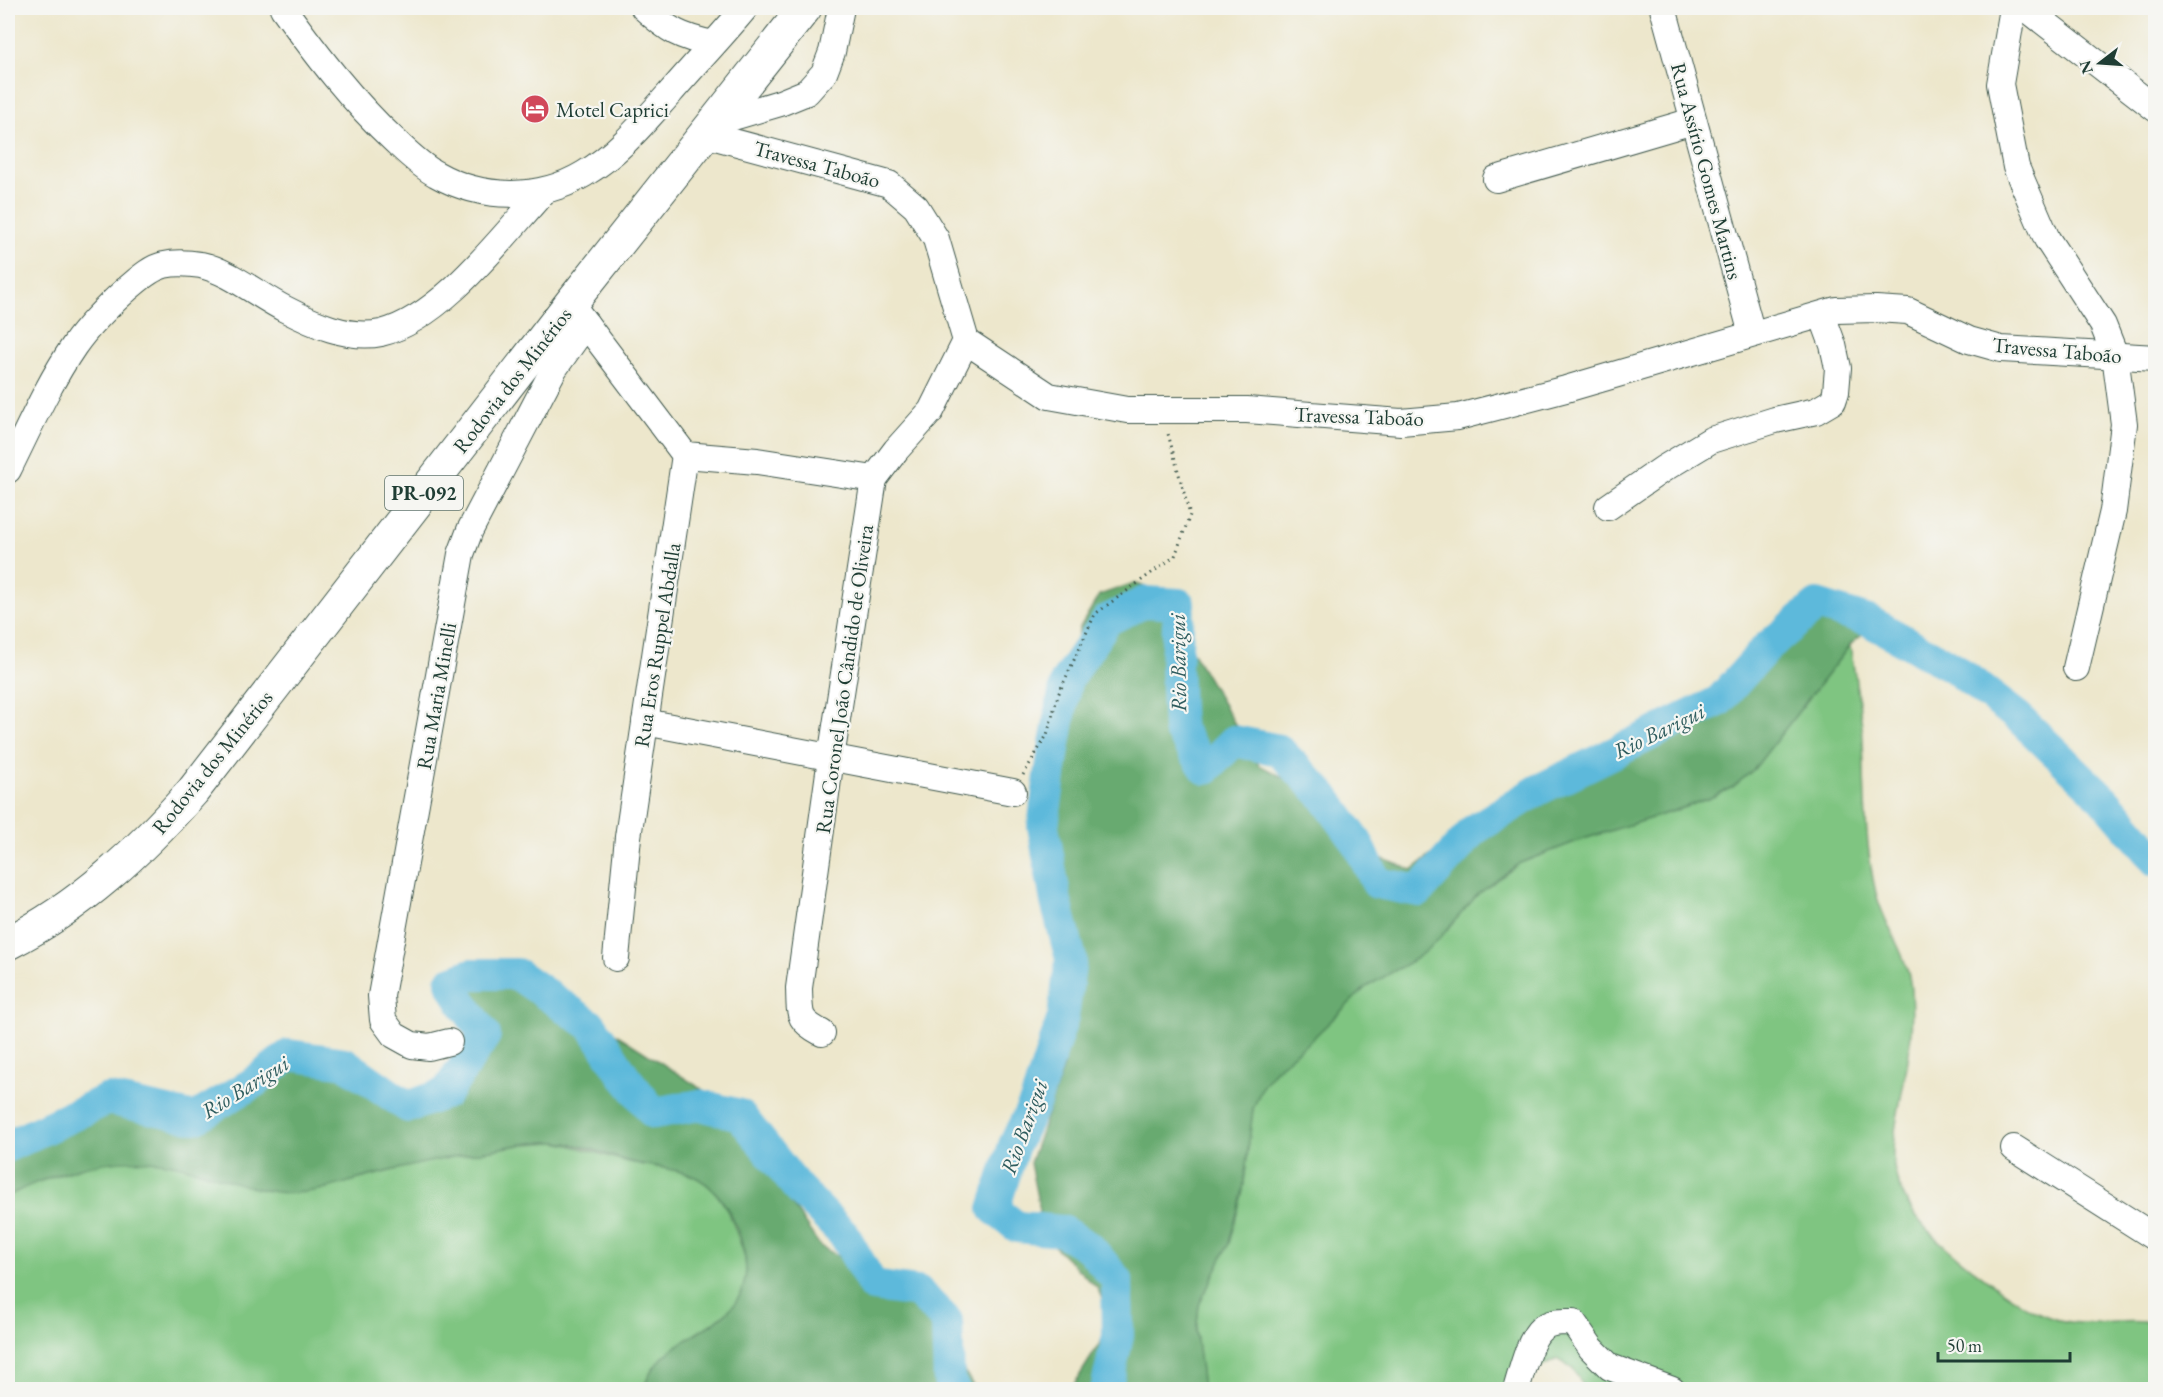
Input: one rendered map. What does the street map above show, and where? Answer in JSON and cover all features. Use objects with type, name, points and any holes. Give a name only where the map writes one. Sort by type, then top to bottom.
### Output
[{"type":"main road","name":"Rodovia dos Minérios","points":[[8,943],[62,909],[114,871],[156,833],[193,791],[579,314],[708,128],[805,8]]},
{"type":"street","points":[[283,8],[328,69],[359,106],[415,159],[435,174],[454,183],[495,193],[518,195],[543,192],[585,174],[607,158],[631,136],[746,8]]},
{"type":"street","points":[[644,8],[672,32],[687,39],[713,44]]},
{"type":"street","points":[[708,128],[807,92],[824,73],[832,52],[841,8]]},
{"type":"street","name":"Rua Assírio Gomes Martins","points":[[1663,8],[1752,334]]},
{"type":"street","points":[[2013,8],[2000,84],[2016,167],[2047,239],[2103,325],[2115,355],[2124,424],[2113,511],[2076,668]]},
{"type":"street","points":[[2026,8],[2156,109]]},
{"type":"street","points":[[1496,179],[1693,121]]},
{"type":"street","name":"Travessa Taboão","points":[[708,128],[889,184],[916,207],[936,239],[966,341],[1049,396],[1127,410],[1246,410],[1401,422],[1458,417],[1566,389],[1836,310],[1908,311],[1969,340],[2001,349],[2156,358]]},
{"type":"street","points":[[8,470],[59,369],[75,344],[107,307],[148,272],[164,265],[181,263],[202,266],[222,273],[274,303],[329,328],[356,333],[378,333],[400,327],[420,316],[441,300],[463,280],[543,192]]},
{"type":"street","points":[[579,314],[686,454],[757,461],[874,479]]},
{"type":"street","name":"Rua Maria Minelli","points":[[449,1042],[429,1047],[412,1045],[394,1035],[383,1020],[381,996],[461,554],[470,530],[554,369],[579,314]]},
{"type":"street","points":[[1608,507],[1663,469],[1711,440],[1775,420],[1816,411],[1833,401],[1838,368],[1833,345],[1821,315]]},
{"type":"street","name":"Rua Coronel João Cândido de Oliveira","points":[[822,1033],[806,1024],[800,1013],[799,988],[831,758],[874,479],[931,411],[966,341]]},
{"type":"street","name":"Rua Eros Ruppel Abdalla","points":[[616,958],[628,837],[686,454]]},
{"type":"street","points":[[645,722],[1013,792]]},
{"type":"street","points":[[2014,1148],[2156,1238]]},
{"type":"street","points":[[1516,1389],[1541,1328],[1555,1322],[1573,1322],[1591,1348],[1610,1366],[1672,1389]]},
{"type":"path","points":[[1013,792],[1047,735],[1058,695],[1095,614],[1175,556],[1190,515],[1162,411]]},
{"type":"green space","points":[[1134,583],[1170,596],[1189,646],[1259,765],[1345,809],[1378,857],[1412,870],[1517,787],[1693,702],[1801,616],[1859,606],[1883,618],[1850,645],[1754,769],[1733,787],[1674,811],[1580,840],[1520,863],[1477,895],[1439,939],[1417,958],[1366,987],[1310,1041],[1276,1069],[1263,1085],[1253,1109],[1243,1190],[1229,1243],[1199,1305],[1196,1332],[1203,1389],[1071,1389],[1112,1324],[1098,1289],[1045,1237],[1030,1163],[1065,1063],[1074,947],[1046,766],[1072,692],[1079,629],[1099,595]]},
{"type":"green space","points":[[1850,645],[1862,727],[1866,816],[1872,874],[1880,905],[1906,965],[1911,990],[1910,1044],[1893,1152],[1900,1187],[1918,1219],[1941,1243],[1993,1284],[2039,1313],[2070,1322],[2155,1323],[2155,1389],[1586,1390],[1573,1369],[1557,1359],[1538,1369],[1522,1389],[1203,1389],[1196,1332],[1199,1305],[1229,1243],[1243,1190],[1253,1109],[1263,1085],[1276,1069],[1310,1041],[1366,987],[1417,958],[1439,939],[1477,895],[1520,863],[1580,840],[1674,811],[1733,787],[1754,769]]},
{"type":"green space","points":[[501,983],[545,988],[725,1104],[820,1246],[925,1305],[975,1389],[644,1389],[654,1368],[669,1352],[724,1315],[738,1299],[745,1279],[741,1240],[725,1204],[708,1185],[697,1178],[679,1171],[636,1163],[576,1145],[547,1142],[515,1145],[413,1165],[302,1193],[267,1191],[169,1163],[122,1161],[98,1164],[52,1176],[8,1196],[8,1132],[68,1107],[203,1109],[287,1058],[327,1049],[389,1094],[445,1083],[471,1062],[461,1008],[464,989]]},
{"type":"green space","points":[[555,1142],[625,1161],[677,1171],[696,1178],[706,1184],[722,1202],[738,1236],[746,1269],[745,1285],[739,1298],[724,1315],[670,1351],[659,1361],[644,1389],[8,1390],[8,1196],[29,1185],[92,1164],[128,1159],[156,1161],[318,1190],[428,1161],[526,1144]]},
{"type":"waterway","name":"Rio Barigui","points":[[1106,1390],[1118,1336],[1117,1280],[1090,1248],[1062,1231],[1017,1227],[994,1209],[1014,1145],[1035,1102],[1063,1017],[1071,959],[1056,902],[1043,826],[1066,681],[1107,620],[1145,602],[1179,604],[1176,667],[1179,729],[1206,769],[1234,741],[1279,750],[1323,795],[1357,842],[1377,883],[1419,891],[1475,829],[1538,790],[1719,701],[1766,648],[1817,605],[1869,621],[1954,668],[2018,717],[2104,799],[2156,860]]},
{"type":"waterway","name":"Rio Barigui","points":[[8,1146],[108,1099],[195,1118],[253,1083],[289,1055],[345,1063],[408,1107],[446,1093],[485,1035],[461,1001],[451,982],[472,974],[517,974],[592,1026],[625,1077],[654,1113],[700,1105],[740,1115],[797,1187],[845,1236],[873,1286],[918,1292],[947,1321],[949,1380],[954,1390]]},
{"type":"place","name":"Motel Caprici","points":[[535,109]]}]
